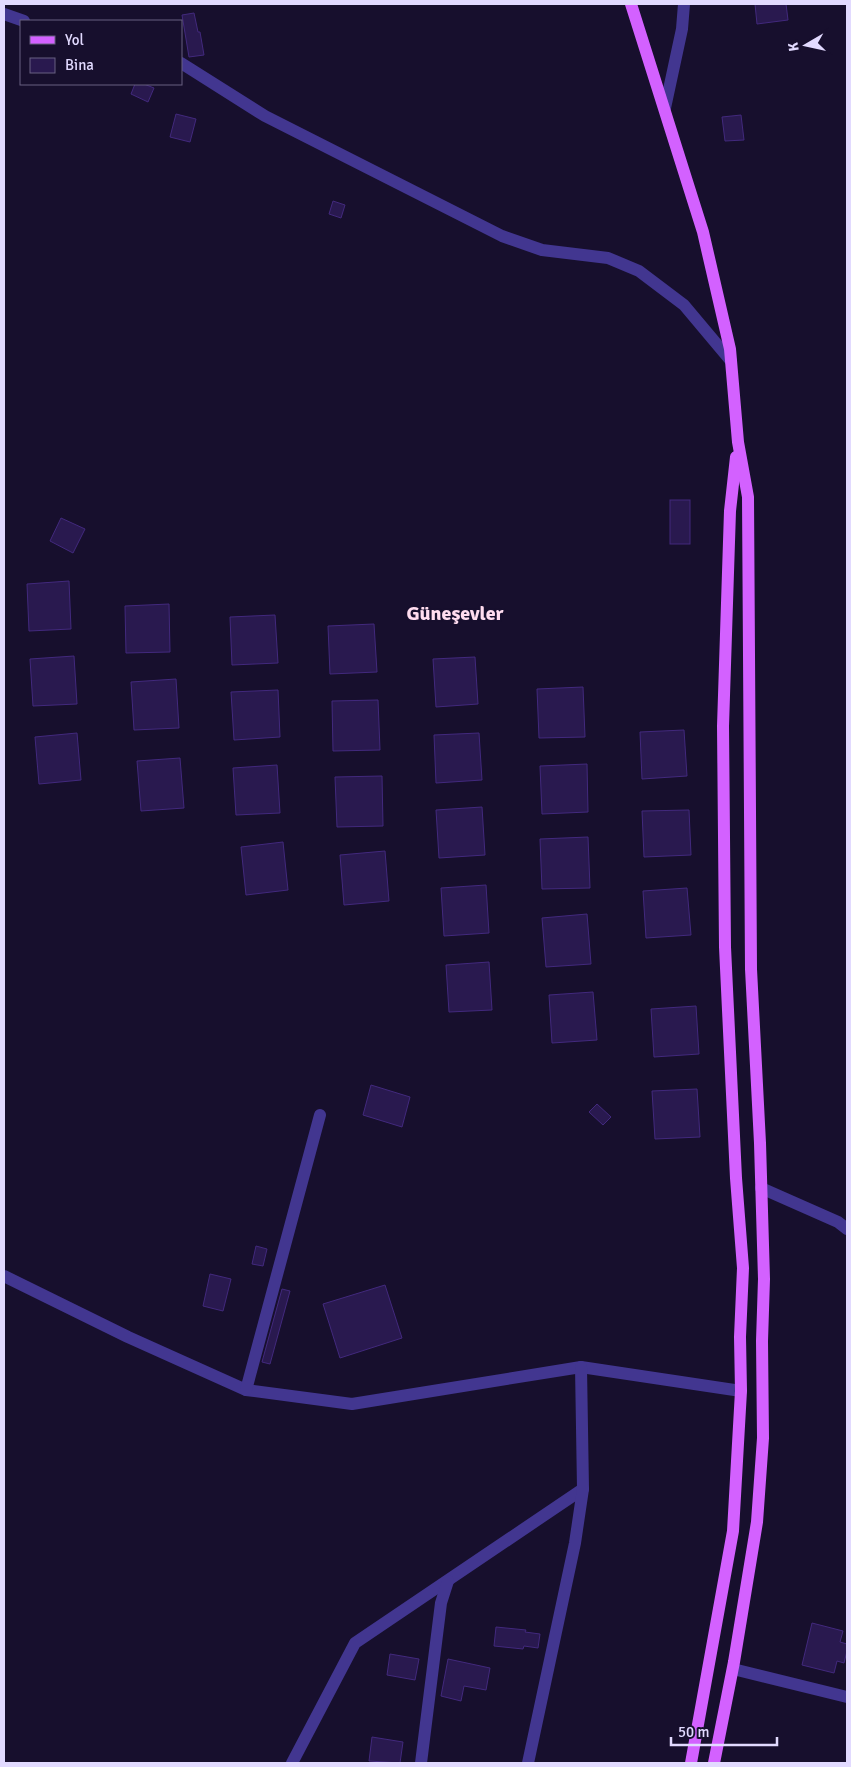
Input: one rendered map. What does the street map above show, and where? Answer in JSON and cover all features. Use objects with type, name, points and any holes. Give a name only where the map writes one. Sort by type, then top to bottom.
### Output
[{"type":"main road","points":[[630,4],[665,108],[703,232],[730,349],[738,442],[748,497],[751,969],[764,1279],[762,1341],[763,1438],[757,1522],[733,1669],[714,1763]]},
{"type":"main road","points":[[691,1763],[733,1531],[741,1391],[740,1337],[743,1268],[736,1178],[725,947],[723,726],[730,511],[738,442]]},
{"type":"street","points":[[665,108],[682,28],[684,4]]},
{"type":"street","points":[[4,14],[21,20]]},
{"type":"street","points":[[182,64],[265,116],[502,236],[542,250],[608,258],[639,270],[684,305],[731,361]]},
{"type":"street","points":[[246,1390],[320,1115]]},
{"type":"street","points":[[761,1188],[838,1222],[847,1229]]},
{"type":"street","points":[[4,1276],[128,1337],[246,1390],[352,1404],[581,1367],[741,1391]]},
{"type":"street","points":[[528,1763],[575,1543],[583,1489],[581,1367]]},
{"type":"street","points":[[292,1763],[355,1643],[583,1489]]},
{"type":"street","points":[[421,1763],[441,1603],[448,1580]]},
{"type":"street","points":[[733,1669],[847,1697]]},
{"type":"building","points":[[755,4],[786,4],[788,20],[757,24]]},
{"type":"building","points":[[194,13],[204,55],[189,57],[182,15]]},
{"type":"building","points":[[135,85],[146,85],[154,88],[148,102],[131,94]]},
{"type":"building","points":[[176,114],[196,119],[190,142],[170,137]]},
{"type":"building","points":[[741,115],[744,140],[725,141],[722,117]]},
{"type":"building","points":[[333,201],[345,205],[341,218],[329,214]]},
{"type":"building","points":[[670,500],[690,500],[690,544],[670,544]]},
{"type":"building","points":[[61,518],[85,529],[73,553],[50,541]]},
{"type":"building","points":[[69,581],[71,629],[29,631],[27,584]]},
{"type":"building","points":[[169,604],[170,652],[126,653],[125,606]]},
{"type":"building","points":[[275,615],[278,663],[232,665],[230,617]]},
{"type":"building","points":[[374,624],[377,672],[330,674],[328,626]]},
{"type":"building","points":[[74,656],[77,704],[33,706],[30,659]]},
{"type":"building","points":[[475,657],[478,704],[436,707],[433,659]]},
{"type":"building","points":[[176,679],[179,728],[134,730],[131,682]]},
{"type":"building","points":[[583,687],[585,737],[539,738],[537,689]]},
{"type":"building","points":[[278,690],[280,737],[234,740],[231,692]]},
{"type":"building","points":[[378,700],[380,750],[333,751],[332,701]]},
{"type":"building","points":[[684,730],[687,776],[642,779],[640,732]]},
{"type":"building","points":[[77,733],[81,780],[39,784],[35,737]]},
{"type":"building","points":[[479,733],[482,780],[436,783],[434,735]]},
{"type":"building","points":[[180,758],[184,808],[141,811],[137,761]]},
{"type":"building","points":[[587,764],[588,812],[542,814],[540,766]]},
{"type":"building","points":[[277,765],[280,813],[236,815],[233,768]]},
{"type":"building","points":[[382,776],[383,826],[337,827],[335,777]]},
{"type":"building","points":[[482,807],[485,855],[439,858],[436,810]]},
{"type":"building","points":[[689,810],[691,855],[644,857],[642,811]]},
{"type":"building","points":[[588,837],[590,888],[542,889],[540,839]]},
{"type":"building","points":[[283,842],[288,890],[246,895],[241,847]]},
{"type":"building","points":[[385,851],[389,901],[344,905],[340,855]]},
{"type":"building","points":[[486,885],[489,933],[444,936],[441,888]]},
{"type":"building","points":[[687,888],[691,935],[646,938],[643,891]]},
{"type":"building","points":[[587,914],[591,964],[546,967],[542,918]]},
{"type":"building","points":[[489,962],[492,1010],[449,1012],[446,965]]},
{"type":"building","points":[[593,992],[597,1040],[552,1043],[549,995]]},
{"type":"building","points":[[696,1006],[699,1054],[654,1057],[651,1009]]},
{"type":"building","points":[[371,1085],[410,1097],[402,1127],[363,1115]]},
{"type":"building","points":[[697,1089],[700,1137],[655,1139],[652,1091]]},
{"type":"building","points":[[597,1104],[611,1117],[603,1125],[589,1112]]},
{"type":"building","points":[[256,1246],[267,1249],[263,1266],[252,1264]]},
{"type":"building","points":[[210,1274],[231,1279],[223,1311],[203,1306]]},
{"type":"building","points":[[385,1285],[402,1338],[340,1358],[323,1304]]},
{"type":"building","points":[[282,1289],[290,1291],[270,1364],[262,1362]]},
{"type":"building","points":[[812,1623],[843,1631],[840,1642],[847,1644],[847,1651],[844,1663],[837,1661],[834,1673],[802,1665]]},
{"type":"building","points":[[496,1627],[526,1630],[525,1632],[540,1634],[538,1648],[524,1646],[523,1649],[494,1646]]},
{"type":"building","points":[[390,1654],[419,1659],[415,1680],[387,1675]]},
{"type":"building","points":[[448,1659],[490,1668],[486,1690],[464,1686],[461,1701],[441,1696]]},
{"type":"building","points":[[372,1737],[403,1742],[400,1763],[369,1761]]},
{"type":"district","name":"Güneşevler","points":[[455,613]]}]
